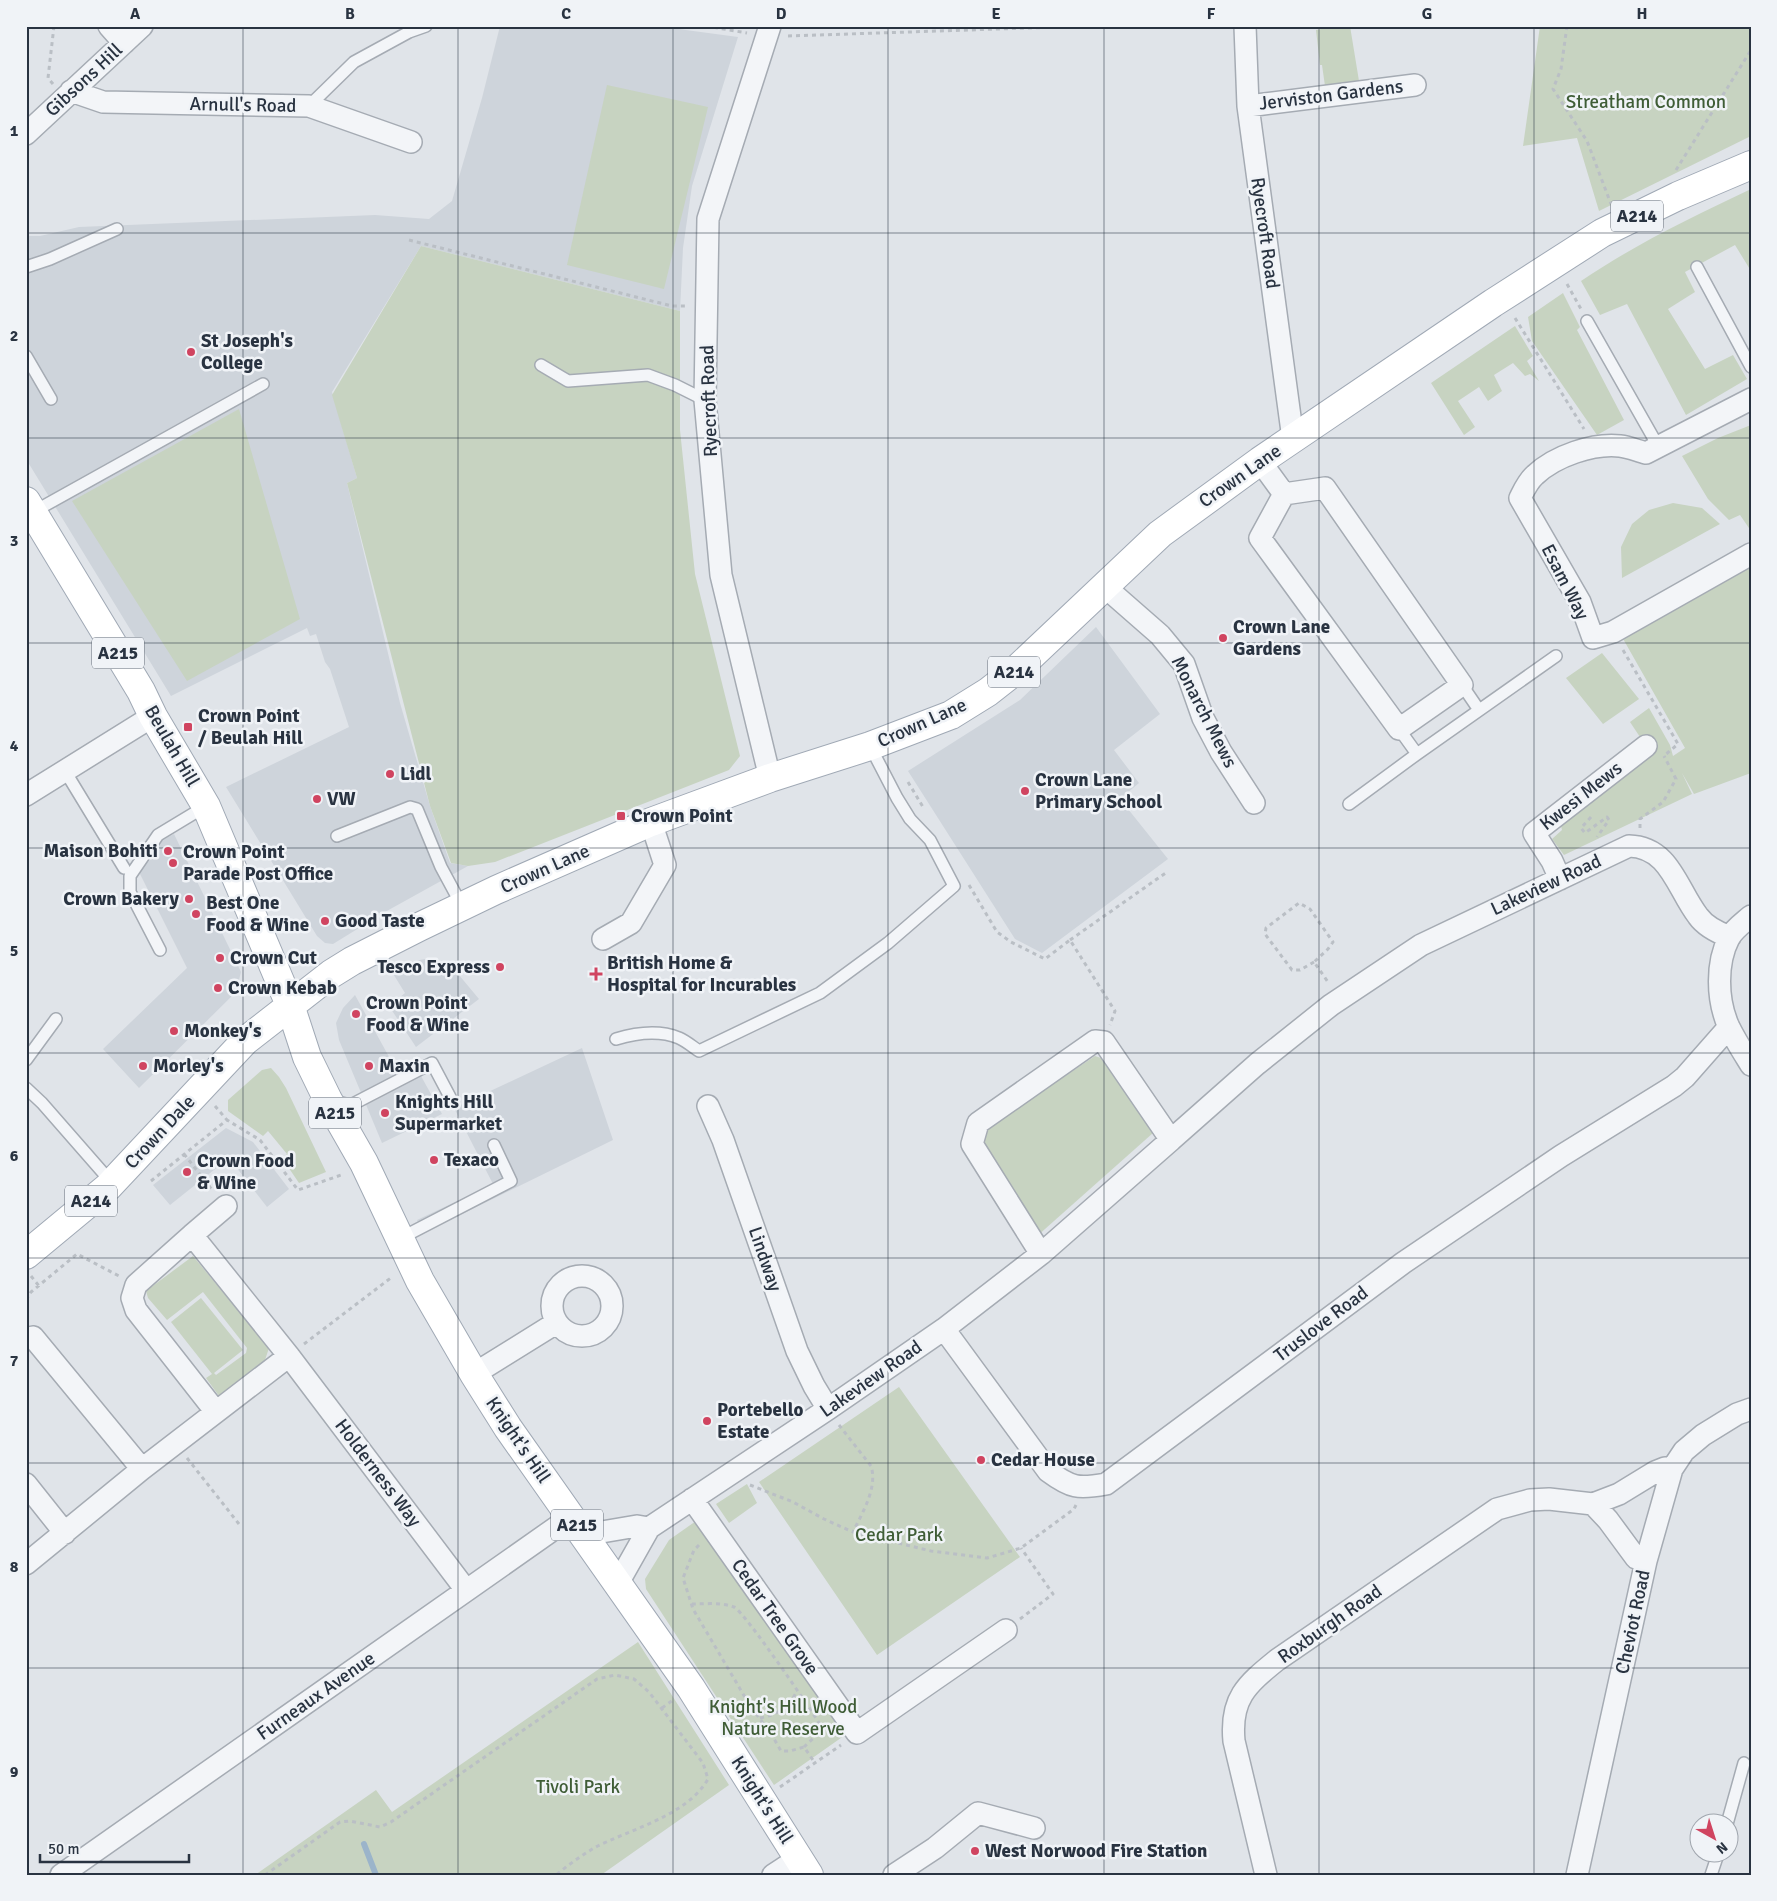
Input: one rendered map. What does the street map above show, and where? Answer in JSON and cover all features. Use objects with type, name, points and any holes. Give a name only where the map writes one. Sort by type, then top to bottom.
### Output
[{"type":"main road","name":"A214","points":[[1678,196],[1751,165]]},
{"type":"main road","name":"Crown Lane","points":[[290,1005],[352,961],[462,906],[651,822],[770,778],[870,746],[951,715],[988,692],[1016,670],[1160,534],[1260,461],[1602,233],[1678,196]]},
{"type":"main road","name":"Beulah Hill","points":[[30,506],[141,690],[153,716],[206,806],[290,1005]]},
{"type":"main road","name":"Knight's Hill","points":[[290,1005],[307,1057],[328,1100],[364,1163],[404,1250],[474,1374],[508,1428],[691,1688],[804,1866]]},
{"type":"main road","name":"Crown Dale","points":[[26,1254],[112,1183],[246,1041],[290,1005]]},
{"type":"street","points":[[109,26],[124,43]]},
{"type":"street","name":"Gibsons Hill","points":[[26,134],[142,26]]},
{"type":"street","name":"Ryecroft Road","points":[[1244,26],[1248,106],[1293,439]]},
{"type":"street","name":"Ryecroft Road","points":[[768,32],[708,219],[705,400],[721,575],[770,778]]},
{"type":"street","name":"Jerviston Gardens","points":[[1248,106],[1414,85]]},
{"type":"street","name":"Arnull's Road","points":[[68,94],[103,102],[309,106],[411,142]]},
{"type":"street","points":[[1652,450],[1751,399]]},
{"type":"street","name":"Esam Way","points":[[1652,450],[1621,446],[1594,446],[1568,456],[1545,468],[1534,476],[1520,498],[1580,602],[1593,638],[1613,632],[1751,554]]},
{"type":"street","points":[[1260,461],[1284,494]]},
{"type":"street","points":[[1325,488],[1462,685],[1399,729],[1260,538],[1284,494],[1325,488]]},
{"type":"street","name":"Monarch Mews","points":[[1104,586],[1160,635],[1184,664],[1203,718],[1221,752],[1254,803]]},
{"type":"street","points":[[26,795],[153,716]]},
{"type":"street","name":"Kwesi Mews","points":[[1560,878],[1552,861],[1534,833],[1656,754]]},
{"type":"street","points":[[603,939],[631,923],[665,865],[651,822]]},
{"type":"street","name":"Lakeview Road","points":[[618,1583],[649,1528],[692,1499],[832,1415],[1041,1254],[1257,1064],[1341,999],[1421,945],[1629,846],[1640,846],[1652,851],[1663,861],[1698,918],[1720,934],[1730,937]]},
{"type":"street","points":[[1751,916],[1730,937],[1721,964],[1720,981],[1724,1014],[1729,1027],[1751,1065]]},
{"type":"street","name":"Truslove Road","points":[[1084,1488],[1106,1484],[1403,1263],[1561,1156],[1674,1086],[1685,1077],[1729,1027]]},
{"type":"street","points":[[1041,1254],[972,1144],[978,1123],[1095,1041],[1104,1042],[1171,1140]]},
{"type":"street","name":"Lindway","points":[[708,1106],[723,1140],[798,1351],[814,1386],[832,1415]]},
{"type":"street","points":[[216,1412],[136,1310],[132,1298],[136,1285],[226,1206]]},
{"type":"street","name":"Holderness Way","points":[[192,1235],[289,1356],[466,1590]]},
{"type":"street","points":[[474,1374],[556,1323]]},
{"type":"street","points":[[944,1329],[1048,1471],[1064,1483],[1084,1488]]},
{"type":"street","points":[[33,1336],[142,1469]]},
{"type":"street","points":[[26,1564],[142,1469],[289,1356]]},
{"type":"street","name":"Cheviot Road","points":[[1577,1875],[1646,1562],[1672,1469],[1684,1452],[1703,1435],[1738,1414],[1751,1409]]},
{"type":"street","name":"Roxburgh Road","points":[[1266,1875],[1234,1741],[1233,1726],[1234,1711],[1240,1696],[1253,1679],[1277,1660],[1497,1509],[1530,1500],[1549,1499],[1593,1504],[1619,1494],[1655,1472],[1665,1468],[1672,1469]]},
{"type":"street","points":[[26,1484],[65,1533]]},
{"type":"street","name":"Cedar Tree Grove","points":[[692,1499],[857,1734]]},
{"type":"street","points":[[1593,1504],[1608,1520],[1636,1558],[1646,1562]]},
{"type":"street","points":[[577,1526],[638,1526],[649,1528]]},
{"type":"street","name":"Furneaux Avenue","points":[[61,1875],[466,1590],[577,1526]]},
{"type":"street","points":[[857,1734],[1006,1630]]},
{"type":"street","points":[[894,1875],[935,1848],[978,1813],[1034,1828]]},
{"type":"street","points":[[773,1875],[804,1866]]},
{"type":"lane","points":[[309,106],[354,62],[409,32],[426,26]]},
{"type":"lane","points":[[26,267],[50,259],[117,229]]},
{"type":"lane","points":[[1698,267],[1751,366]]},
{"type":"lane","points":[[1587,321],[1652,450]]},
{"type":"lane","points":[[26,356],[51,399]]},
{"type":"lane","points":[[541,365],[568,381],[648,376],[675,385],[705,400]]},
{"type":"lane","points":[[30,506],[263,384]]},
{"type":"lane","points":[[1349,804],[1556,656]]},
{"type":"lane","points":[[1462,685],[1479,710]]},
{"type":"lane","points":[[1399,729],[1417,754]]},
{"type":"lane","points":[[616,1039],[634,1034],[657,1033],[679,1038],[699,1051],[820,993],[888,943],[954,886],[930,840],[910,819],[897,798],[870,746]]},
{"type":"lane","points":[[65,771],[124,868]]},
{"type":"lane","points":[[160,950],[130,892],[130,876],[158,836],[206,806]]},
{"type":"lane","points":[[337,836],[410,807],[417,809],[441,867],[462,906]]},
{"type":"lane","points":[[26,1060],[56,1019]]},
{"type":"lane","points":[[328,1100],[351,1105],[432,1063],[450,1097]]},
{"type":"lane","points":[[26,1088],[42,1103],[112,1183]]},
{"type":"lane","points":[[404,1250],[511,1181],[494,1145]]},
{"type":"lane","points":[[1730,1814],[1744,1763]]},
{"type":"path","points":[[54,26],[48,78],[68,94]]},
{"type":"path","points":[[706,26],[768,32],[1089,26]]},
{"type":"path","points":[[1566,26],[1561,70],[1553,89],[1587,141],[1612,205]]},
{"type":"path","points":[[1678,196],[1672,176],[1751,50]]},
{"type":"path","points":[[409,240],[672,306],[707,305]]},
{"type":"path","points":[[1567,284],[1587,321]]},
{"type":"path","points":[[1515,318],[1594,446]]},
{"type":"path","points":[[1613,632],[1678,744],[1656,754],[1676,779],[1663,802],[1640,819]]},
{"type":"path","points":[[906,778],[926,812]]},
{"type":"path","points":[[1599,811],[1584,823],[1581,828],[1585,833],[1607,817],[1609,820],[1596,839],[1601,860]]},
{"type":"path","points":[[966,880],[997,932],[1011,942],[1045,959],[1166,872]]},
{"type":"path","points":[[1299,903],[1310,909],[1333,942],[1328,950],[1314,962],[1300,970],[1292,970],[1265,934],[1266,928],[1299,903]]},
{"type":"path","points":[[1070,940],[1115,1011],[1104,1042]]},
{"type":"path","points":[[1314,962],[1341,999]]},
{"type":"path","points":[[151,1182],[227,1120],[260,1140],[298,1190],[337,1178],[364,1163]]},
{"type":"path","points":[[184,1154],[226,1206]]},
{"type":"path","points":[[289,1356],[404,1250]]},
{"type":"path","points":[[26,1300],[31,1292],[77,1254],[123,1278]]},
{"type":"path","points":[[832,1415],[870,1466],[873,1474],[870,1494],[853,1532]]},
{"type":"path","points":[[175,1444],[239,1524]]},
{"type":"path","points":[[747,1484],[793,1502],[853,1532],[931,1551],[987,1558],[1020,1548],[1074,1509],[1084,1488]]},
{"type":"path","points":[[692,1604],[723,1604],[736,1608],[752,1626],[823,1729],[804,1747],[790,1752],[781,1751],[749,1704],[692,1604],[683,1578],[694,1550],[714,1530]]},
{"type":"path","points":[[1006,1630],[1054,1594],[1020,1548]]},
{"type":"path","points":[[265,1875],[340,1822],[350,1821],[380,1827],[391,1822],[597,1679],[615,1676],[634,1679],[649,1692],[703,1763],[708,1779],[702,1789],[675,1810],[594,1848],[566,1866],[556,1875]]},
{"type":"path","points":[[760,1718],[769,1717],[783,1710],[797,1691]]},
{"type":"path","points":[[774,1792],[857,1734]]},
{"type":"path","points":[[804,1747],[815,1763]]},
{"type":"shaded area","name":"St Joseph's College","points":[[500,26],[656,26],[738,37],[692,186],[683,248],[680,311],[421,246],[332,392],[357,478],[347,483],[400,703],[430,806],[450,863],[468,866],[385,912],[333,944],[325,943],[317,936],[226,787],[349,727],[316,634],[310,636],[307,628],[171,696],[26,459],[26,236],[40,236],[79,227],[375,215],[429,219],[452,201],[482,98]]},
{"type":"shaded area","name":"Crown Lane Primary School","points":[[1096,627],[1160,714],[1114,750],[1139,783],[1120,799],[1168,859],[1042,953],[1015,939],[908,771],[1020,700]]},
{"type":"shaded area","points":[[174,834],[241,972],[236,992],[139,1088],[103,1049],[187,968],[139,872],[150,860],[160,841]]},
{"type":"shaded area","points":[[431,958],[454,969],[479,999],[416,1047],[389,1006],[405,993],[392,972],[414,961]]},
{"type":"shaded area","points":[[355,995],[404,1084],[421,1076],[442,1114],[382,1143],[339,1040],[336,1023],[343,1008]]},
{"type":"shaded area","points":[[582,1048],[613,1140],[423,1233],[417,1220],[493,1184],[454,1108]]},
{"type":"shaded area","points":[[226,1128],[253,1142],[289,1189],[267,1207],[229,1158],[170,1205],[153,1185]]},
{"type":"green space","points":[[1337,26],[1350,26],[1359,81],[1325,86],[1322,65],[1320,65],[1316,30]]},
{"type":"green space","name":"Streatham Common","points":[[1540,26],[1751,26],[1751,136],[1599,211],[1577,138],[1523,146]]},
{"type":"green space","points":[[607,85],[708,107],[664,289],[567,265]]},
{"type":"green space","points":[[1751,189],[1751,271],[1735,245],[1685,272],[1695,292],[1668,309],[1705,369],[1733,355],[1747,379],[1686,415],[1627,304],[1600,315],[1581,281],[1643,243]]},
{"type":"green space","points":[[421,246],[680,311],[680,430],[695,574],[740,756],[729,770],[495,862],[468,866],[451,863],[430,806],[347,483],[357,478],[332,395]]},
{"type":"green space","points":[[1563,293],[1580,327],[1577,330],[1624,420],[1597,435],[1532,341],[1528,317]]},
{"type":"green space","points":[[1515,326],[1533,356],[1527,361],[1539,381],[1530,374],[1525,376],[1513,363],[1494,375],[1502,391],[1488,401],[1479,387],[1458,401],[1475,427],[1464,435],[1431,383]]},
{"type":"green space","points":[[239,409],[300,619],[187,681],[72,501]]},
{"type":"green space","points":[[1751,425],[1751,531],[1740,515],[1729,520],[1708,499],[1682,456],[1718,438]]},
{"type":"green space","points":[[1673,503],[1702,508],[1720,524],[1622,578],[1621,547],[1632,524],[1649,510]]},
{"type":"green space","points":[[1751,564],[1751,773],[1694,794],[1682,773],[1692,794],[1564,855],[1552,839],[1562,830],[1561,826],[1652,755],[1630,722],[1649,708],[1670,745],[1673,756],[1685,748],[1622,637]]},
{"type":"green space","points":[[1602,653],[1639,699],[1603,724],[1566,678]]},
{"type":"green space","points":[[1095,1056],[1101,1058],[1153,1133],[1036,1237],[983,1143],[987,1128]]},
{"type":"green space","points":[[271,1068],[286,1088],[326,1172],[299,1183],[282,1158],[287,1154],[268,1131],[263,1136],[228,1111],[228,1100],[262,1070]]},
{"type":"green space","points":[[193,1256],[269,1348],[265,1360],[219,1396],[206,1378],[212,1374],[171,1322],[201,1298],[243,1350],[214,1373],[216,1375],[246,1353],[247,1348],[203,1292],[167,1320],[148,1298],[146,1291]]},
{"type":"green space","name":"Cedar Park","points":[[899,1387],[1020,1557],[877,1655],[759,1482]]},
{"type":"green space","points":[[747,1484],[757,1503],[729,1523],[716,1504]]},
{"type":"green space","name":"Knight's Hill Wood Nature Reserve","points":[[696,1521],[848,1733],[774,1785],[646,1589],[645,1579],[669,1540]]},
{"type":"green space","name":"Tivoli Park","points":[[638,1642],[729,1785],[601,1875],[255,1875],[376,1790],[392,1812]]},
{"type":"waterway","points":[[364,1844],[376,1875]]},
{"type":"place","name":"St Joseph's College","points":[[191,352]]},
{"type":"place","name":"Crown Lane Gardens","points":[[1223,638]]},
{"type":"place","name":"Crown Point / Beulah Hill","points":[[188,727]]},
{"type":"place","name":"Lidl","points":[[390,774]]},
{"type":"place","name":"Crown Lane Primary School","points":[[1025,791]]},
{"type":"place","name":"VW","points":[[317,799]]},
{"type":"place","name":"Crown Point","points":[[621,816]]},
{"type":"place","name":"Maison Bohiti","points":[[168,851]]},
{"type":"place","name":"Crown Point Parade Post Office","points":[[173,863]]},
{"type":"place","name":"Crown Bakery","points":[[189,899]]},
{"type":"place","name":"Best One Food & Wine","points":[[196,914]]},
{"type":"place","name":"Good Taste","points":[[325,921]]},
{"type":"place","name":"Crown Cut","points":[[220,958]]},
{"type":"place","name":"Tesco Express","points":[[500,967]]},
{"type":"place","name":"British Home & Hospital for Incurables","points":[[596,974]]},
{"type":"place","name":"Crown Kebab","points":[[218,988]]},
{"type":"place","name":"Crown Point Food & Wine","points":[[356,1014]]},
{"type":"place","name":"Monkey's","points":[[174,1031]]},
{"type":"place","name":"Morley's","points":[[143,1066]]},
{"type":"place","name":"Maxin","points":[[369,1066]]},
{"type":"place","name":"Knights Hill Supermarket","points":[[385,1113]]},
{"type":"place","name":"Texaco","points":[[434,1160]]},
{"type":"place","name":"Crown Food & Wine","points":[[187,1172]]},
{"type":"place","name":"Portebello Estate","points":[[707,1421]]},
{"type":"place","name":"Cedar House","points":[[981,1460]]},
{"type":"place","name":"West Norwood Fire Station","points":[[975,1851]]}]
